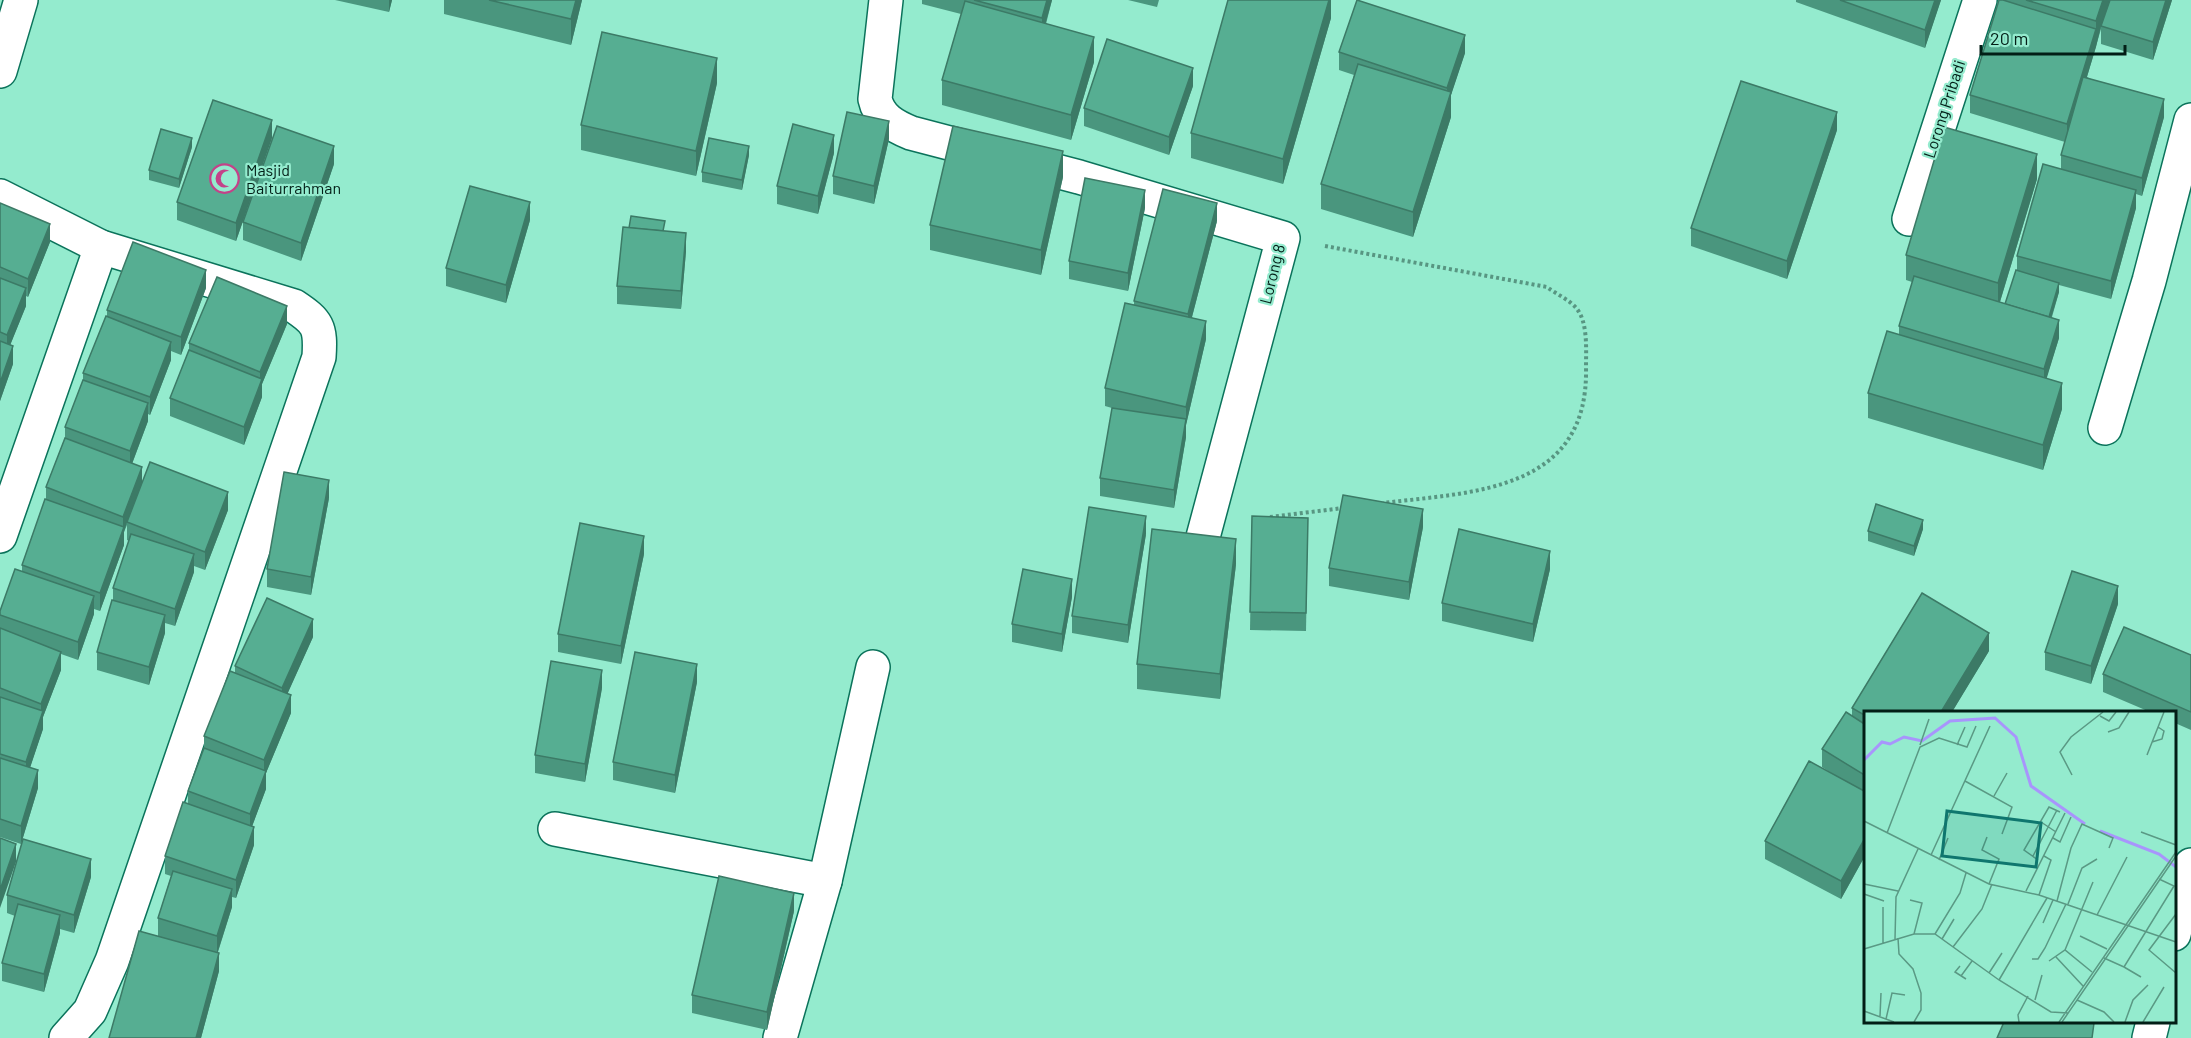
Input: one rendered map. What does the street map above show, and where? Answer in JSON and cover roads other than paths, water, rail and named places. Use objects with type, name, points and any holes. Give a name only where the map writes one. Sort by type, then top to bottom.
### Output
[{"type":"street","points":[[0,71],[21,0]]},
{"type":"street","name":"Lorong 8","points":[[886,0],[875,99],[877,107],[886,120],[897,127],[911,134],[1079,177],[1283,238],[1203,537]]},
{"type":"street","name":"Lorong Pribadi","points":[[1909,219],[1980,0]]},
{"type":"street","points":[[2105,428],[2149,281],[2191,120]]},
{"type":"street","points":[[0,196],[101,247],[294,306],[313,319],[321,334],[319,357],[112,961],[90,1011],[66,1038]]},
{"type":"street","points":[[0,536],[101,247]]},
{"type":"street","points":[[780,1038],[825,881],[873,667]]},
{"type":"street","points":[[555,829],[825,881]]},
{"type":"street","points":[[2176,930],[2191,865]]},
{"type":"street","points":[[2149,1038],[2153,1023]]},
{"type":"place","name":"Masjid Baiturrahman","points":[[225,179]]}]
